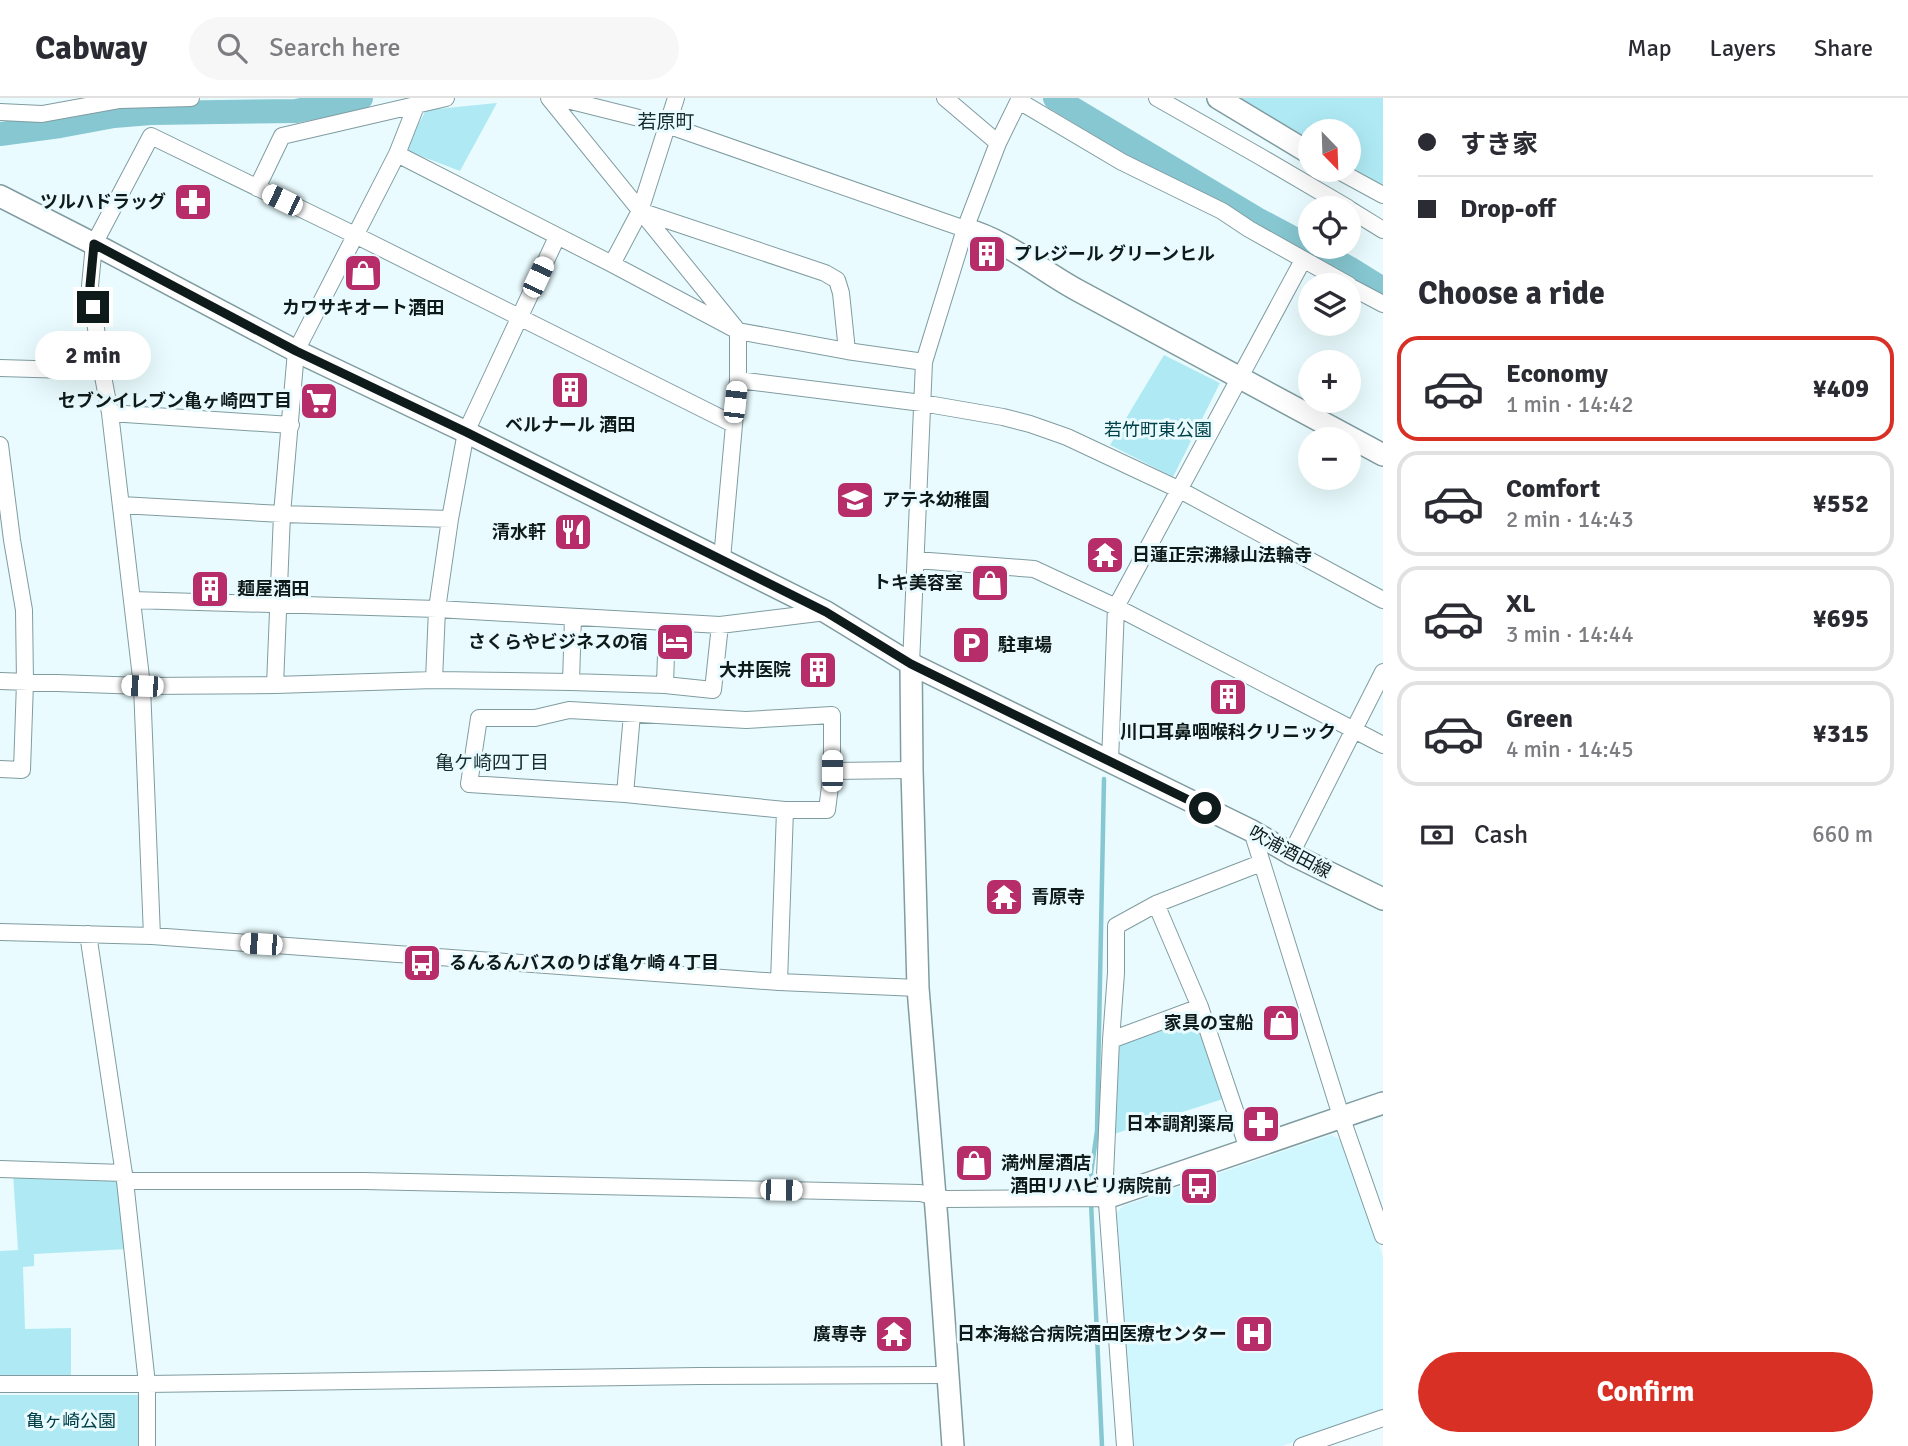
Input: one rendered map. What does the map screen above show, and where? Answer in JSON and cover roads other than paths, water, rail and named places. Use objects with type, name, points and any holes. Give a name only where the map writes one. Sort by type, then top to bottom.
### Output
[{"type":"street","points":[[0,112],[42,114],[120,100],[191,98]]},
{"type":"street","points":[[257,188],[282,136],[446,98]]},
{"type":"street","points":[[549,98],[738,331],[738,380],[722,559]]},
{"type":"street","points":[[559,98],[667,125],[978,232],[1008,247],[1073,288],[1383,455]]},
{"type":"street","points":[[612,264],[640,211],[676,98]]},
{"type":"street","points":[[945,98],[998,143]]},
{"type":"street","points":[[1157,98],[1326,196]]},
{"type":"street","points":[[1218,98],[1298,146]]},
{"type":"street","points":[[953,1446],[918,988],[911,664],[924,362],[965,229],[998,143],[1020,99],[1122,162],[1222,211],[1327,273]]},
{"type":"street","points":[[275,685],[282,514],[296,351],[397,154],[416,106]]},
{"type":"street","points":[[152,936],[142,686],[110,413],[90,286],[94,244],[151,136],[733,424]]},
{"type":"street","points":[[397,154],[738,331],[924,362]]},
{"type":"street","points":[[1359,182],[1383,195]]},
{"type":"street","name":"吹浦酒田線","points":[[0,196],[296,351],[722,559],[826,612],[911,664],[1252,831],[1382,900]]},
{"type":"street","points":[[640,211],[825,273],[837,280],[841,293],[846,351]]},
{"type":"street","points":[[1361,216],[1383,229]]},
{"type":"street","points":[[434,680],[437,609],[466,432],[557,237]]},
{"type":"street","points":[[1110,761],[1116,607],[1303,260]]},
{"type":"street","points":[[1361,292],[1383,304]]},
{"type":"street","points":[[0,368],[102,371]]},
{"type":"street","points":[[738,380],[922,403],[1003,416],[1030,424],[1068,437],[1180,490],[1383,600]]},
{"type":"street","points":[[110,413],[290,425]]},
{"type":"street","points":[[0,444],[24,610],[25,682],[22,770],[0,769]]},
{"type":"street","points":[[121,505],[282,514],[450,519]]},
{"type":"street","points":[[916,560],[1034,569],[1116,607],[1383,745]]},
{"type":"street","points":[[132,600],[437,609],[719,625],[826,612]]},
{"type":"street","points":[[571,682],[573,617]]},
{"type":"street","points":[[665,685],[667,622]]},
{"type":"street","points":[[0,681],[142,686],[434,680],[665,685],[713,690],[719,625]]},
{"type":"street","points":[[1291,854],[1383,672]]},
{"type":"street","points":[[569,710],[746,720],[832,715],[832,771],[827,810],[785,810],[625,794],[469,784],[479,718],[535,718],[569,710]]},
{"type":"street","points":[[625,794],[632,714]]},
{"type":"street","points":[[832,771],[912,769]]},
{"type":"street","points":[[779,982],[785,810]]},
{"type":"street","points":[[1252,831],[1341,1116],[1383,1236]]},
{"type":"street","points":[[1125,1446],[1105,1198],[1116,926],[1156,904],[1261,863]]},
{"type":"street","points":[[1156,904],[1200,1007],[1248,1149]]},
{"type":"street","points":[[0,932],[152,936],[779,982],[918,988]]},
{"type":"street","points":[[88,934],[124,1177],[147,1384],[147,1446]]},
{"type":"street","points":[[1111,1040],[1200,1007]]},
{"type":"street","points":[[0,1169],[124,1177],[920,1193],[946,1199],[1105,1198],[1383,1103]]},
{"type":"street","points":[[0,1384],[948,1375]]},
{"type":"street","points":[[1302,1446],[1347,1439],[1383,1418]]},
{"type":"waterway","points":[[0,134],[114,116],[296,111],[361,98]]},
{"type":"waterway","points":[[1055,98],[1257,219],[1383,289]]},
{"type":"waterway","points":[[1091,1194],[1097,1131],[1104,779]]},
{"type":"waterway","points":[[1091,1202],[1102,1446]]},
{"type":"place","name":"ツルハドラッグ","points":[[193,202]]},
{"type":"place","name":"プレジール グリーンヒル","points":[[987,254]]},
{"type":"place","name":"カワサキオート酒田","points":[[363,273]]},
{"type":"place","name":"ベルナール 酒田","points":[[570,390]]},
{"type":"place","name":"セブンイレブン亀ヶ崎四丁目","points":[[319,401]]},
{"type":"place","name":"アテネ幼稚園","points":[[855,500]]},
{"type":"place","name":"清水軒","points":[[573,532]]},
{"type":"place","name":"日蓮正宗沸縁山法輪寺","points":[[1105,555]]},
{"type":"place","name":"トキ美容室","points":[[990,583]]},
{"type":"place","name":"麺屋酒田","points":[[210,589]]},
{"type":"place","name":"さくらやビジネスの宿","points":[[675,642]]},
{"type":"place","name":"駐車場","points":[[971,645]]},
{"type":"place","name":"大井医院","points":[[818,670]]},
{"type":"place","name":"川口耳鼻咽喉科クリニック","points":[[1228,697]]},
{"type":"place","name":"青原寺","points":[[1004,897]]},
{"type":"place","name":"るんるんバスのりば亀ケ崎４丁目","points":[[422,963]]},
{"type":"place","name":"家具の宝船","points":[[1281,1023]]},
{"type":"place","name":"日本調剤薬局","points":[[1261,1124]]},
{"type":"place","name":"満州屋酒店","points":[[974,1163]]},
{"type":"place","name":"酒田リハビリ病院前","points":[[1199,1186]]},
{"type":"place","name":"廣専寺","points":[[894,1334]]},
{"type":"place","name":"日本海総合病院酒田医療センター","points":[[1254,1334]]},
{"type":"district","name":"若原町","points":[[666,122]]},
{"type":"district","name":"亀ケ崎四丁目","points":[[492,763]]},
{"type":"park label","name":"若竹町東公園","points":[[1158,430]]},
{"type":"park label","name":"亀ヶ崎公園","points":[[71,1421]]}]
